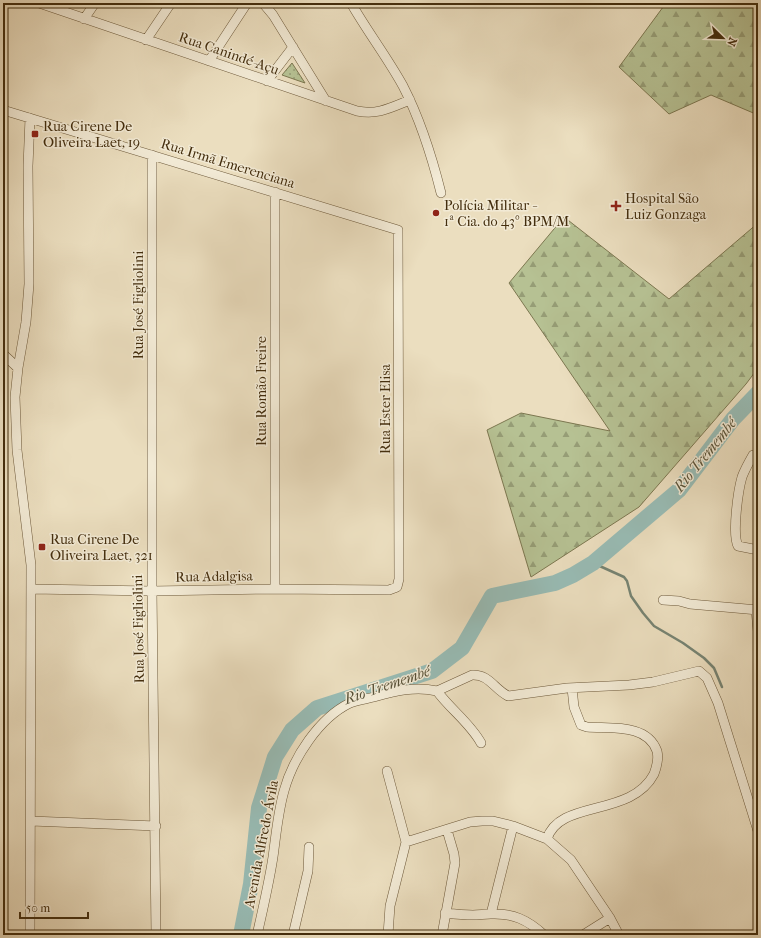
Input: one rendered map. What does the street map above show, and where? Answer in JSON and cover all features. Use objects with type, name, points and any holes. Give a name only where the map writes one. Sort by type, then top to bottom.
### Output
[{"type":"street","name":"Rua Canindé-Açu","points":[[39,3],[356,111],[368,113],[384,111],[410,100]]},
{"type":"street","points":[[84,19],[95,3]]},
{"type":"street","points":[[146,40],[171,3]]},
{"type":"street","points":[[208,61],[247,3]]},
{"type":"street","points":[[263,3],[273,14],[326,101]]},
{"type":"street","points":[[351,3],[390,63],[410,100],[431,158],[441,193]]},
{"type":"street","points":[[267,81],[293,47]]},
{"type":"street","name":"Rua Irmã Emerenciana","points":[[3,110],[398,230]]},
{"type":"street","points":[[30,118],[28,166],[29,284],[26,322],[18,368],[15,397],[17,450],[31,565],[30,935]]},
{"type":"street","name":"Rua José Figliolini","points":[[152,155],[152,591],[156,826],[156,935]]},
{"type":"street","name":"Rua Romão Freire","points":[[275,192],[275,589]]},
{"type":"street","name":"Rua Ester Elisa","points":[[397,587],[399,579],[398,230]]},
{"type":"street","points":[[3,354],[18,368]]},
{"type":"street","points":[[753,455],[742,478],[736,519],[735,538],[738,546],[758,550]]},
{"type":"street","name":"Rua Adalgisa","points":[[31,589],[152,591],[275,589],[389,590],[397,587]]},
{"type":"street","points":[[663,600],[679,600],[690,604],[757,610],[758,632]]},
{"type":"street","points":[[481,743],[476,735],[448,706],[437,691],[472,674],[479,674],[486,677],[500,691],[508,696],[572,688],[629,685],[653,682],[699,670],[707,678],[718,703],[758,831]]},
{"type":"street","points":[[547,839],[551,828],[564,818],[622,801],[634,795],[644,787],[657,767],[658,760],[655,747],[651,740],[644,734],[636,731],[587,727],[581,725],[574,706],[572,688]]},
{"type":"street","name":"Avenida Alfredo Ávila","points":[[257,935],[288,776],[307,742],[320,726],[331,716],[351,703],[393,691],[415,689],[437,691]]},
{"type":"street","points":[[386,771],[406,842],[390,906],[388,935]]},
{"type":"street","points":[[31,821],[156,826]]},
{"type":"street","points":[[406,842],[470,822],[482,821],[493,821],[513,826],[547,839],[571,860],[610,918],[619,935]]},
{"type":"street","points":[[491,914],[513,826]]},
{"type":"street","points":[[442,935],[454,863],[454,854],[447,830]]},
{"type":"street","points":[[293,935],[308,871],[309,847]]},
{"type":"street","points":[[445,913],[508,915],[525,920],[544,935]]},
{"type":"street","points":[[583,935],[610,918]]},
{"type":"green space","points":[[666,3],[758,3],[758,115],[711,95],[669,114],[619,67]]},
{"type":"green space","points":[[292,63],[305,83],[282,75]]},
{"type":"green space","points":[[564,217],[669,299],[758,223],[758,368],[746,384],[639,507],[531,577],[487,430],[521,413],[610,431],[509,283]]},
{"type":"waterway","name":"Rio Tremembé","points":[[241,935],[251,884],[259,808],[275,757],[292,730],[317,708],[432,671],[462,648],[492,596],[555,583],[573,575],[593,563],[679,490],[733,419],[758,393]]},
{"type":"waterway","points":[[593,563],[624,577],[627,581],[631,596],[654,626],[683,643],[704,658],[714,668],[722,687]]},
{"type":"place","name":"Rua Cirene De Oliveira Laet, 19","points":[[35,134]]},
{"type":"place","name":"Hospital São Luiz Gonzaga","points":[[616,206]]},
{"type":"place","name":"Polícia Militar - 1ª Cia. do 43º BPM/M","points":[[436,213]]},
{"type":"place","name":"Rua Cirene De Oliveira Laet, 321","points":[[42,547]]}]
